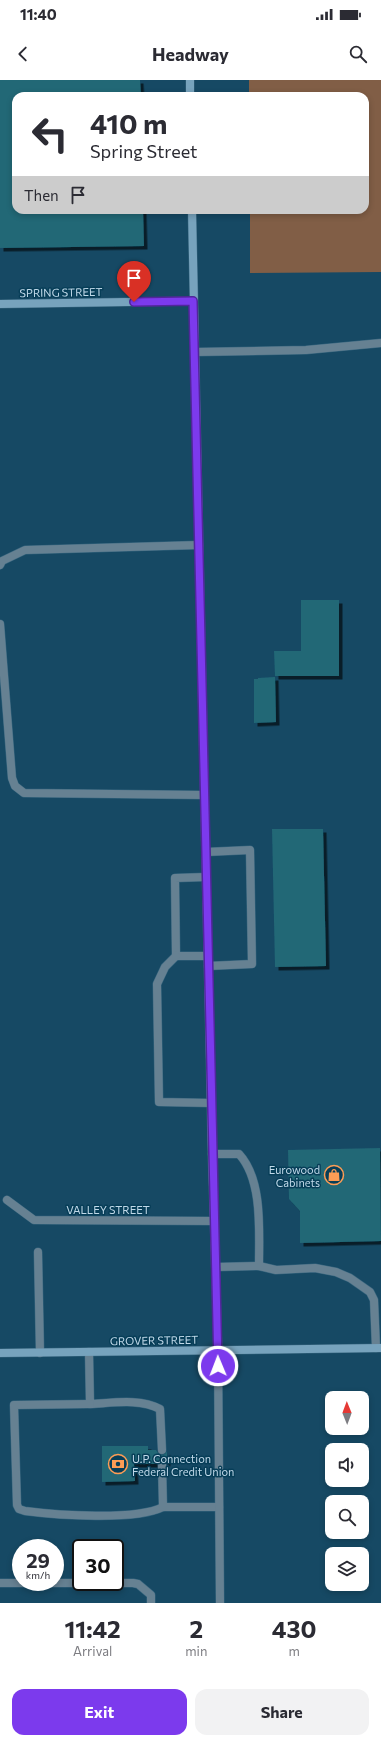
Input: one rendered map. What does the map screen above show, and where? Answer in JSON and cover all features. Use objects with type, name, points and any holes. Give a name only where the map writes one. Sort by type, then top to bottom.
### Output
[{"type":"street","points":[[190,80],[190,92]]},
{"type":"street","points":[[192,214],[212,1154],[218,1351],[220,1603]]},
{"type":"street","name":"SPRING STREET","points":[[0,304],[193,301]]},
{"type":"street","points":[[194,352],[306,350],[381,343]]},
{"type":"street","points":[[0,565],[2,560],[25,550],[199,545]]},
{"type":"street","points":[[0,624],[12,778],[15,786],[24,793],[204,795]]},
{"type":"street","points":[[206,852],[250,850],[252,964],[208,966]]},
{"type":"street","points":[[176,956],[175,878],[206,877]]},
{"type":"street","points":[[208,956],[176,956],[165,967],[157,984],[159,1102],[211,1103]]},
{"type":"street","points":[[212,1154],[238,1154],[246,1162],[253,1176],[259,1226],[259,1266]]},
{"type":"street","name":"VALLEY STREET","points":[[7,1200],[34,1220],[214,1221]]},
{"type":"street","points":[[38,1252],[40,1353]]},
{"type":"street","points":[[216,1267],[259,1266],[276,1270],[315,1268],[336,1272],[350,1278],[370,1292],[374,1300],[378,1348]]},
{"type":"street","name":"GROVER STREET","points":[[0,1353],[378,1348]]},
{"type":"street","points":[[89,1352],[90,1404]]},
{"type":"street","points":[[162,1450],[160,1409],[153,1405],[142,1403],[14,1405],[17,1505],[19,1509],[25,1511],[82,1516],[146,1513],[163,1507],[219,1507]]},
{"type":"street","points":[[162,1464],[163,1507]]},
{"type":"street","points":[[0,1583],[133,1583],[138,1584],[151,1595],[151,1603]]},
{"type":"shaded area","points":[[249,80],[381,80],[381,272],[250,273],[250,214],[369,214],[369,92],[249,92]]},
{"type":"building","points":[[0,80],[140,80],[141,92],[12,92],[12,214],[143,214],[144,246],[0,248]]},
{"type":"building","points":[[301,600],[339,600],[339,676],[275,676],[274,651],[301,651]]},
{"type":"building","points":[[275,677],[276,722],[254,723],[254,679]]},
{"type":"building","points":[[272,829],[323,829],[326,966],[275,967]]},
{"type":"building","name":"Eurowood Cabinets","points":[[380,1148],[381,1241],[300,1243],[300,1211],[289,1199],[288,1150]]},
{"type":"building","name":"U.P. Connection Federal Credit Union","points":[[102,1446],[148,1446],[148,1450],[156,1450],[162,1455],[167,1451],[167,1463],[162,1459],[159,1460],[157,1464],[134,1464],[135,1481],[102,1482]]},
{"type":"place","name":"Eurowood Cabinets","points":[[334,1175]]},
{"type":"place","name":"U.P. Connection Federal Credit Union","points":[[118,1464]]},
{"type":"route","points":[[134,302],[193,301],[212,1166],[218,1366]]}]
